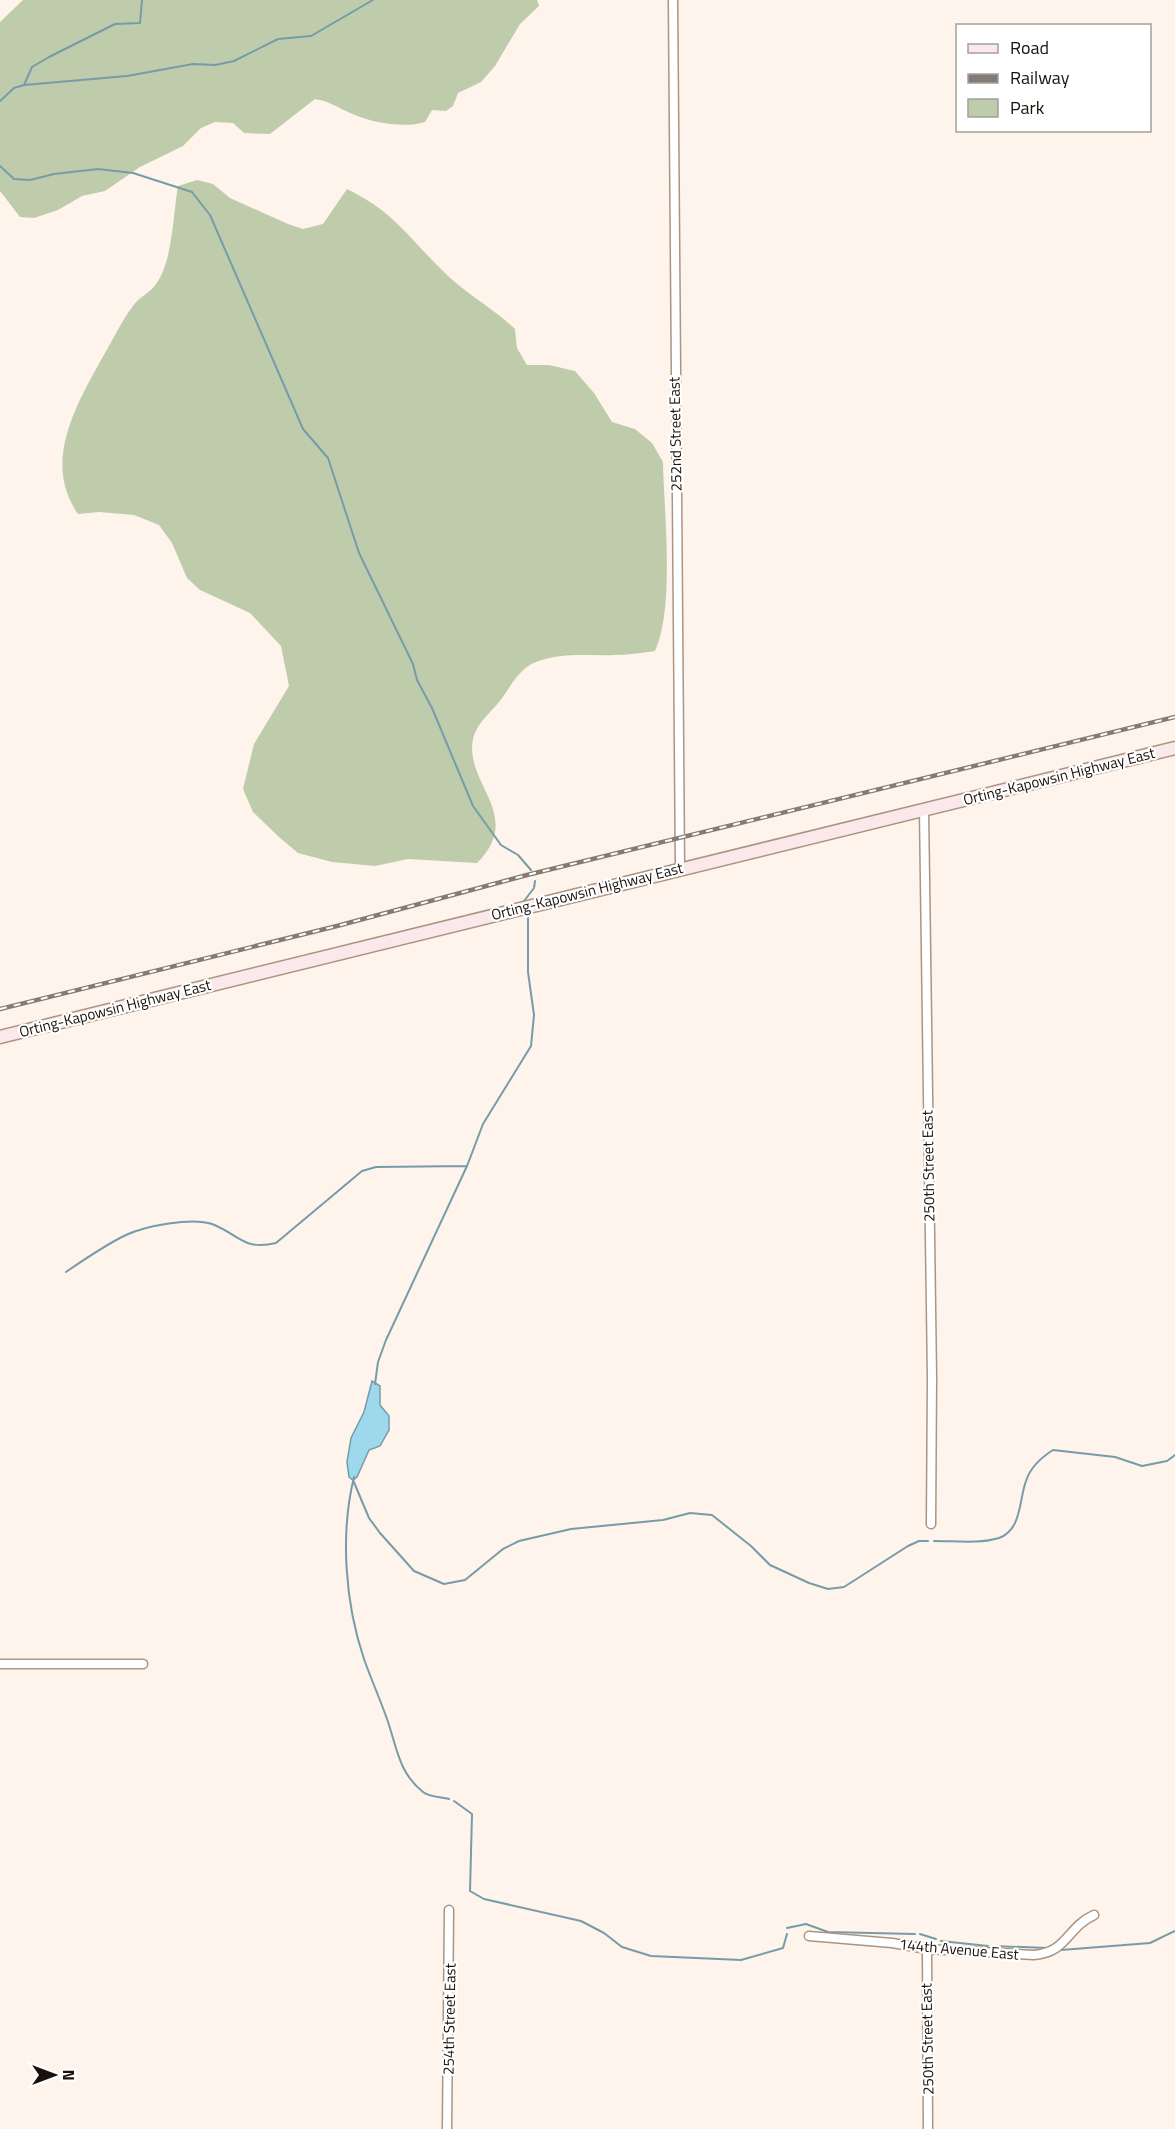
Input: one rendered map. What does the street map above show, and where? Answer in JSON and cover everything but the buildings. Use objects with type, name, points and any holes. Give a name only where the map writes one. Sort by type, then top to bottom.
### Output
[{"type":"main road","name":"Orting-Kapowsin Highway East","points":[[0,1037],[1175,748]]},
{"type":"street","name":"252nd Street East","points":[[672,0],[680,868]]},
{"type":"street","name":"250th Street East","points":[[924,809],[932,1378],[931,1524]]},
{"type":"street","points":[[0,1664],[143,1664]]},
{"type":"street","name":"254th Street East","points":[[447,2129],[449,1910]]},
{"type":"street","name":"144th Avenue East","points":[[809,1936],[892,1943],[927,1949],[1010,1955],[1047,1954],[1060,1948],[1077,1925],[1094,1916]]},
{"type":"street","name":"250th Street East","points":[[927,1949],[928,2129]]},
{"type":"green space","points":[[23,0],[537,0],[539,6],[520,24],[495,66],[481,82],[458,93],[453,106],[446,111],[432,110],[425,122],[406,125],[374,121],[315,99],[270,134],[244,133],[233,123],[215,122],[201,128],[183,146],[140,167],[105,191],[82,196],[58,210],[34,218],[20,217],[0,191],[0,22]]},
{"type":"green space","points":[[197,180],[213,184],[230,198],[303,229],[323,224],[347,189],[363,198],[399,225],[451,278],[515,329],[517,348],[527,365],[549,365],[575,371],[594,393],[612,422],[635,429],[652,443],[663,462],[667,586],[661,633],[655,651],[624,655],[556,657],[530,665],[517,677],[482,722],[473,739],[473,755],[477,771],[490,800],[495,830],[490,846],[477,863],[408,859],[375,866],[332,862],[298,853],[279,837],[253,812],[243,789],[254,744],[289,686],[281,646],[250,613],[200,590],[187,578],[172,543],[159,525],[134,515],[99,512],[78,514],[67,494],[63,473],[63,453],[75,412],[84,391],[125,317],[135,303],[154,287],[162,274],[172,237],[178,186]]},
{"type":"water","points":[[372,1381],[380,1386],[380,1405],[389,1416],[389,1430],[380,1446],[369,1450],[357,1477],[353,1480],[349,1477],[347,1462],[351,1438],[364,1412]]},
{"type":"waterway","points":[[24,85],[32,67],[49,57],[115,24],[140,23],[142,0]]},
{"type":"waterway","points":[[0,101],[14,88],[24,85],[127,76],[193,64],[215,65],[234,61],[278,39],[311,36],[373,0]]},
{"type":"waterway","points":[[0,166],[14,179],[30,180],[54,174],[98,169],[133,173],[192,192],[210,215],[303,429],[328,458],[359,553],[413,664],[417,680],[432,708],[473,806],[501,845],[518,855],[531,870]]},
{"type":"waterway","points":[[524,901],[534,888],[535,881]]},
{"type":"waterway","points":[[375,1384],[378,1362],[386,1340],[467,1166],[483,1124],[531,1046],[534,1015],[528,972],[528,913]]},
{"type":"waterway","points":[[66,1272],[126,1235],[145,1228],[169,1224],[203,1222],[221,1228],[249,1243],[256,1245],[276,1243],[362,1171],[376,1167],[467,1166]]},
{"type":"waterway","points":[[934,1541],[984,1541],[1006,1534],[1016,1521],[1030,1472],[1053,1450],[1115,1457],[1142,1466],[1167,1461],[1175,1455]]},
{"type":"waterway","points":[[354,1477],[347,1522],[347,1568],[352,1615],[364,1659],[408,1776],[426,1794],[449,1799]]},
{"type":"waterway","points":[[353,1480],[369,1518],[380,1533],[414,1571],[444,1584],[465,1580],[503,1549],[519,1541],[571,1529],[663,1520],[690,1513],[712,1515],[751,1546],[770,1565],[828,1589],[844,1587],[908,1546],[919,1541],[928,1541]]},
{"type":"waterway","points":[[454,1801],[472,1814],[470,1891],[484,1899],[581,1921],[604,1933],[622,1947],[651,1956],[741,1960],[783,1948],[787,1934]]},
{"type":"waterway","points":[[787,1928],[806,1924],[828,1932],[915,1934]]},
{"type":"waterway","points":[[1061,1950],[1150,1943],[1175,1931]]},
{"type":"waterway","points":[[920,1934],[936,1939]]},
{"type":"waterway","points":[[941,1941],[988,1946]]},
{"type":"waterway","points":[[992,1946],[1048,1948]]},
{"type":"railway","points":[[0,1009],[337,926],[527,875],[1175,717]]}]
